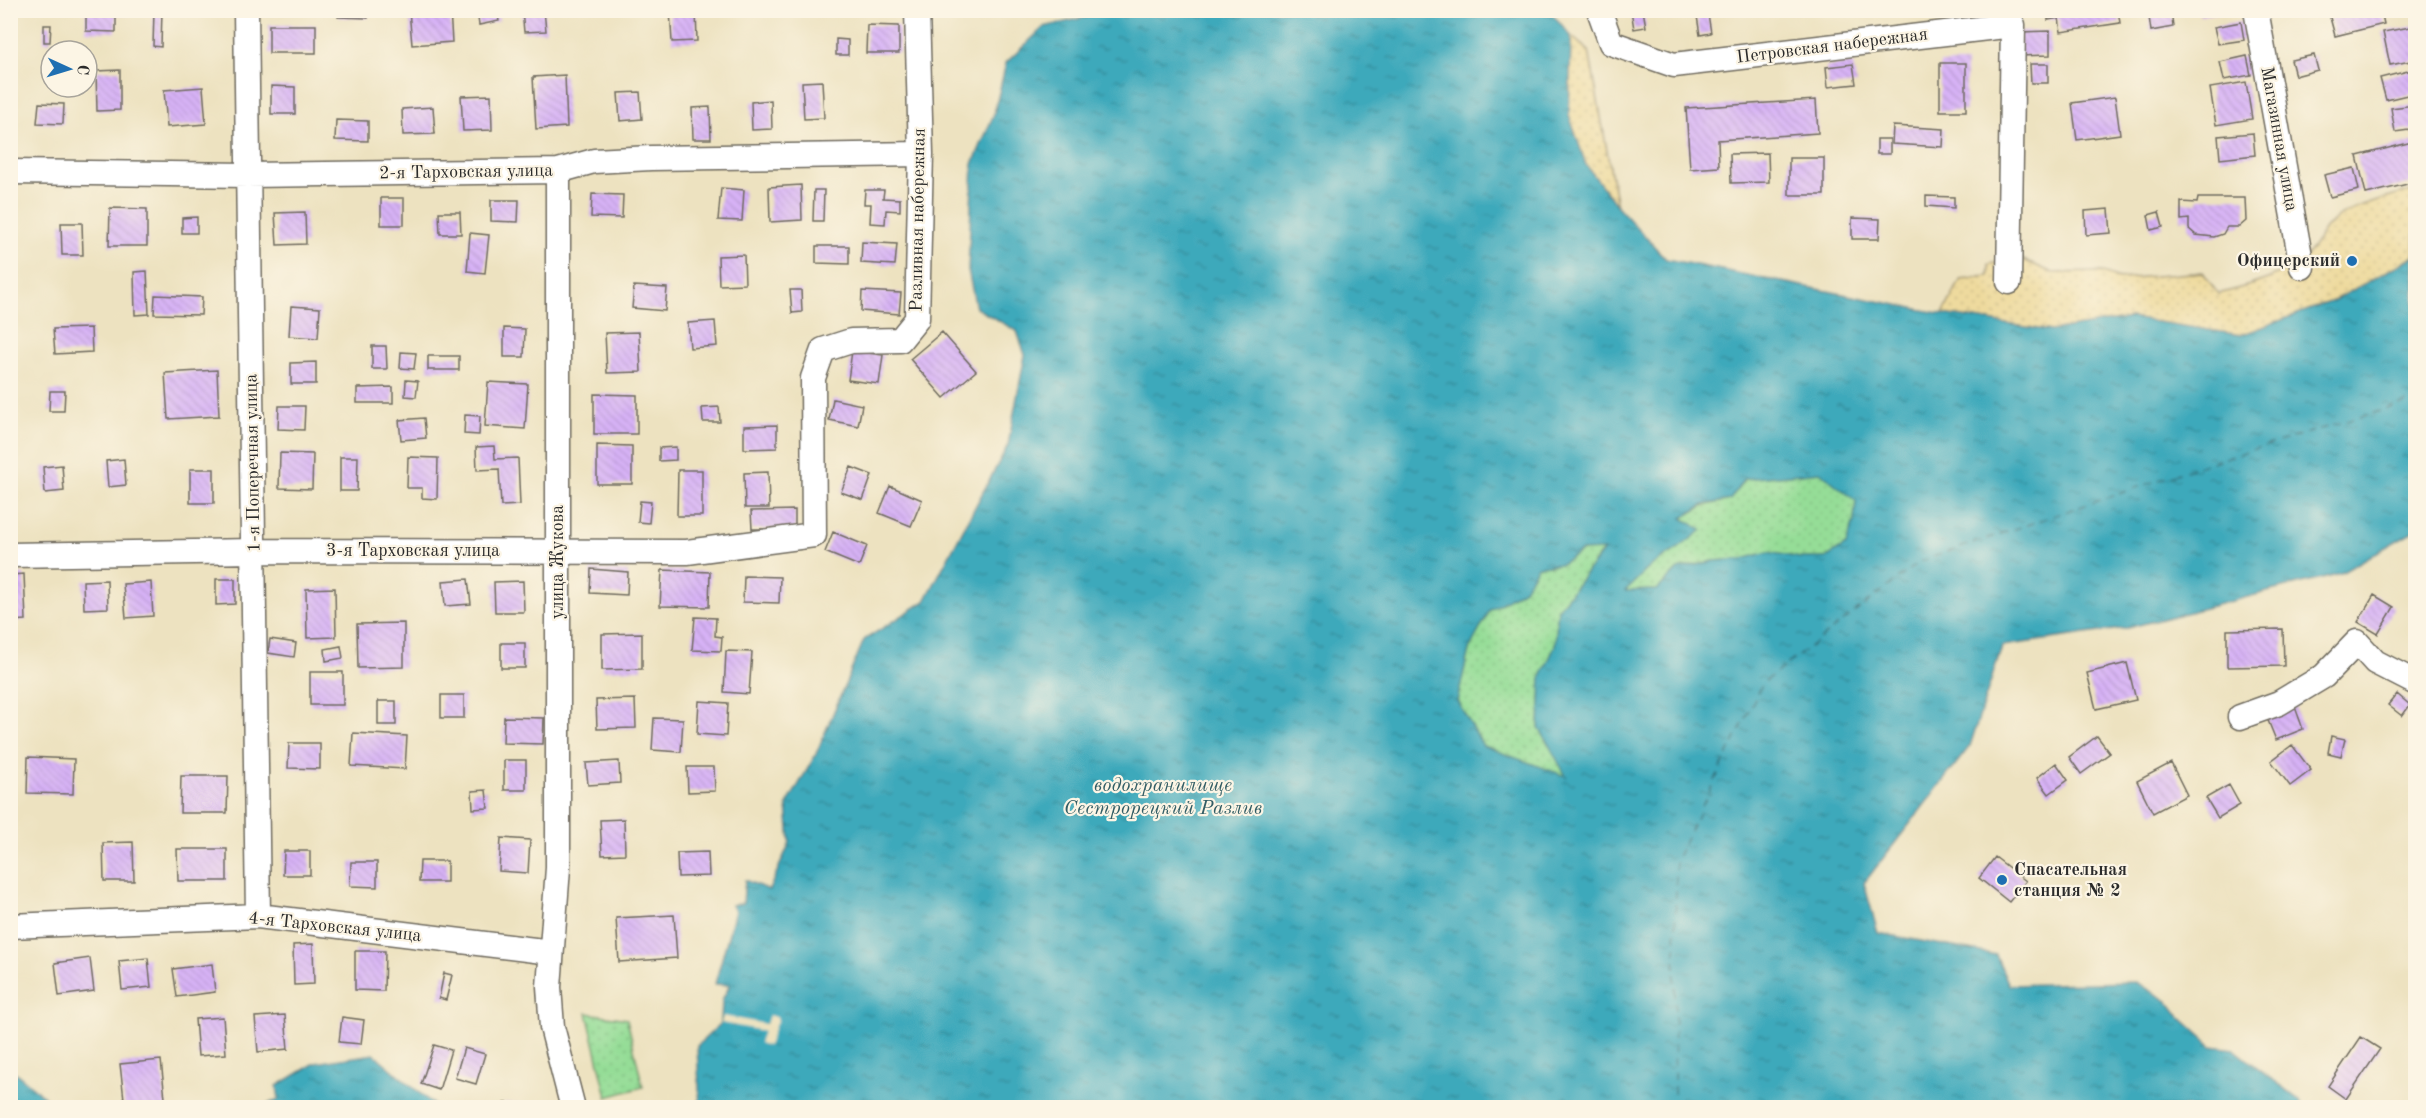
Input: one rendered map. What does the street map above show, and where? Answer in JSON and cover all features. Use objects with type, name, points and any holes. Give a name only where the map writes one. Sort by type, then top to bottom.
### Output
[{"type":"street","name":"1-я Поперечная улица","points":[[246,10],[255,551],[258,916]]},
{"type":"street","name":"Разливная набережная","points":[[814,534],[813,378],[824,350],[851,341],[900,340],[917,319],[921,154],[917,10]]},
{"type":"street","name":"Петровская набережная","points":[[1599,10],[1611,43],[1674,65],[2013,18],[2008,282]]},
{"type":"street","name":"Магазинная улица","points":[[2256,10],[2302,267]]},
{"type":"street","name":"2-я Тарховская улица","points":[[10,172],[248,175],[558,171],[594,161],[651,158],[921,154]]},
{"type":"street","name":"улица Жукова","points":[[558,171],[558,868],[549,987],[552,1028],[573,1107]]},
{"type":"street","name":"3-я Тарховская улица","points":[[10,555],[255,551],[687,552],[814,534]]},
{"type":"street","points":[[2240,717],[2279,703],[2324,676],[2357,642],[2375,662],[2415,683]]},
{"type":"street","name":"4-я Тарховская улица","points":[[10,926],[258,916],[551,952]]},
{"type":"green space","points":[[1820,472],[1856,500],[1854,521],[1846,545],[1826,558],[1800,558],[1769,552],[1743,559],[1714,561],[1678,569],[1657,590],[1624,591],[1652,565],[1679,548],[1701,530],[1682,518],[1703,506],[1730,500],[1744,479]]},
{"type":"green space","points":[[1604,549],[1558,609],[1555,646],[1541,677],[1539,727],[1567,777],[1483,746],[1457,700],[1469,649],[1490,610],[1524,589],[1538,566],[1561,564],[1581,551]]},
{"type":"green space","points":[[587,1013],[627,1019],[643,1087],[607,1097]]},
{"type":"sand","points":[[1571,36],[1589,51],[1617,206],[1586,165],[1569,115]]},
{"type":"sand","name":"Офицерский","points":[[2415,190],[2415,256],[2333,301],[2241,335],[2131,318],[2051,331],[1943,314],[1961,279],[1989,276],[1989,264],[2019,258],[2053,273],[2100,272],[2119,279],[2203,272],[2218,294],[2267,279],[2289,268],[2309,252],[2325,229],[2338,217],[2365,205]]},
{"type":"water","name":"водохранилище Сестрорецкий Разлив","points":[[1126,10],[1550,11],[1571,36],[1569,115],[1586,165],[1617,206],[1666,259],[1943,314],[2051,331],[2131,318],[2241,335],[2333,301],[2415,256],[2415,530],[2341,573],[2127,628],[2002,646],[1970,746],[1864,883],[1878,933],[1996,955],[2009,985],[2136,982],[2168,1001],[2180,1017],[2212,1046],[2234,1049],[2300,1101],[2303,1107],[700,1108],[697,1046],[721,1023],[722,1000],[730,985],[715,984],[735,911],[732,905],[743,903],[745,880],[769,890],[790,842],[787,805],[816,754],[864,640],[925,601],[1008,445],[1025,355],[1017,331],[976,308],[968,270],[973,164],[994,114],[1006,63],[1044,27]],"holes":[[[1820,472],[1856,501],[1854,521],[1846,545],[1826,558],[1800,558],[1768,552],[1743,559],[1714,561],[1678,569],[1657,590],[1625,591],[1652,565],[1702,530],[1682,518],[1703,505],[1730,500],[1744,479]],[[1604,550],[1558,609],[1555,646],[1541,677],[1539,727],[1566,776],[1483,746],[1457,701],[1469,649],[1490,610],[1524,589],[1538,566],[1561,564],[1581,551]]]},
{"type":"water","points":[[374,1054],[436,1107],[262,1107],[279,1099],[277,1086],[315,1063]]},
{"type":"water","points":[[10,1068],[56,1107],[11,1107]]},
{"type":"pier","points":[[769,1015],[778,1018],[768,1046],[759,1043],[763,1031],[721,1023],[723,1016],[766,1024]]},
{"type":"building","points":[[86,10],[130,10],[130,15],[116,15],[116,32],[86,31]]},
{"type":"building","points":[[154,10],[162,10],[161,47],[153,46]]},
{"type":"building","points":[[338,10],[369,10],[368,18],[338,17]]},
{"type":"building","points":[[409,10],[450,10],[452,42],[412,45]]},
{"type":"building","points":[[477,10],[497,10],[499,21],[479,25]]},
{"type":"building","points":[[522,10],[544,10],[546,31],[524,32]]},
{"type":"building","points":[[670,10],[696,10],[697,41],[672,42]]},
{"type":"building","points":[[1631,10],[1643,10],[1646,27],[1634,29]]},
{"type":"building","points":[[2047,10],[2118,10],[2120,23],[2061,32],[2059,18],[2048,20]]},
{"type":"building","points":[[2148,10],[2171,10],[2173,27],[2151,31]]},
{"type":"building","points":[[2199,10],[2223,10],[2223,12],[2200,16]]},
{"type":"building","points":[[2328,10],[2381,10],[2384,24],[2335,36]]},
{"type":"building","points":[[1708,14],[1711,33],[1700,35],[1697,16]]},
{"type":"building","points":[[2241,22],[2244,40],[2218,44],[2214,27]]},
{"type":"building","points":[[44,25],[51,25],[50,39],[44,39]]},
{"type":"building","points":[[269,25],[316,25],[316,53],[269,53]]},
{"type":"building","points":[[867,25],[899,26],[899,53],[866,53]]},
{"type":"building","points":[[2416,26],[2416,60],[2390,65],[2383,32]]},
{"type":"building","points":[[2050,31],[2050,55],[2020,56],[2020,32]]},
{"type":"building","points":[[836,39],[848,40],[848,55],[836,55]]},
{"type":"building","points":[[2314,55],[2318,70],[2295,76],[2291,60]]},
{"type":"building","points":[[2247,56],[2251,75],[2224,80],[2220,62]]},
{"type":"building","points":[[1940,63],[1966,63],[1966,111],[1940,111]]},
{"type":"building","points":[[1853,64],[1856,84],[1828,87],[1826,67]]},
{"type":"building","points":[[2030,64],[2048,64],[2048,83],[2031,83]]},
{"type":"building","points":[[2416,69],[2416,93],[2386,100],[2380,78]]},
{"type":"building","points":[[120,70],[120,110],[97,111],[99,71]]},
{"type":"building","points":[[565,75],[567,127],[536,129],[533,77]]},
{"type":"building","points":[[822,81],[824,118],[804,119],[802,82]]},
{"type":"building","points":[[2246,82],[2252,119],[2216,125],[2210,88]]},
{"type":"building","points":[[271,86],[295,87],[295,114],[271,114]]},
{"type":"building","points":[[203,87],[206,124],[167,127],[164,90]]},
{"type":"building","points":[[640,92],[642,119],[620,121],[618,93]]},
{"type":"building","points":[[491,95],[492,130],[463,131],[461,96]]},
{"type":"building","points":[[2115,97],[2120,134],[2077,140],[2072,103]]},
{"type":"building","points":[[771,100],[772,129],[752,130],[751,102]]},
{"type":"building","points":[[1816,100],[1818,133],[1718,140],[1719,167],[1690,169],[1686,108]]},
{"type":"building","points":[[39,103],[64,104],[63,124],[37,123]]},
{"type":"building","points":[[2415,105],[2416,129],[2395,132],[2391,108]]},
{"type":"building","points":[[433,107],[435,134],[403,135],[402,109]]},
{"type":"building","points":[[710,107],[711,139],[693,139],[692,108]]},
{"type":"building","points":[[336,120],[368,121],[368,141],[335,140]]},
{"type":"building","points":[[1893,126],[1944,129],[1943,147],[1892,144]]},
{"type":"building","points":[[2253,133],[2255,155],[2220,159],[2218,136]]},
{"type":"building","points":[[1877,139],[1890,139],[1890,154],[1877,154]]},
{"type":"building","points":[[2416,141],[2416,182],[2366,194],[2357,156]]},
{"type":"building","points":[[1768,153],[1769,182],[1731,183],[1730,154]]},
{"type":"building","points":[[1789,158],[1824,158],[1824,195],[1789,195]]},
{"type":"building","points":[[2354,168],[2359,190],[2330,197],[2324,175]]},
{"type":"building","points":[[801,185],[802,220],[770,222],[769,187]]},
{"type":"building","points":[[721,188],[744,190],[742,221],[718,220]]},
{"type":"building","points":[[814,190],[824,190],[823,221],[813,221]]},
{"type":"building","points":[[865,190],[884,190],[883,198],[900,199],[900,211],[886,210],[885,224],[870,223],[871,204],[864,204]]},
{"type":"building","points":[[592,194],[623,195],[622,218],[591,217]]},
{"type":"building","points":[[1926,196],[1954,197],[1954,208],[1926,206]]},
{"type":"building","points":[[381,198],[404,198],[404,225],[381,225]]},
{"type":"building","points":[[2198,198],[2245,198],[2246,221],[2239,227],[2227,227],[2223,234],[2214,237],[2196,235],[2189,229],[2189,219],[2181,220],[2181,202],[2197,203]]},
{"type":"building","points":[[491,200],[519,200],[518,222],[491,221]]},
{"type":"building","points":[[110,208],[147,209],[147,246],[109,246]]},
{"type":"building","points":[[2109,209],[2111,233],[2086,235],[2085,211]]},
{"type":"building","points":[[305,212],[306,244],[277,245],[275,213]]},
{"type":"building","points":[[439,212],[460,212],[461,234],[440,234]]},
{"type":"building","points":[[2159,212],[2163,227],[2151,230],[2148,215]]},
{"type":"building","points":[[197,217],[197,233],[182,233],[182,218]]},
{"type":"building","points":[[1852,218],[1880,219],[1879,239],[1852,239]]},
{"type":"building","points":[[61,223],[82,223],[83,255],[62,255]]},
{"type":"building","points":[[470,233],[489,235],[485,273],[467,271]]},
{"type":"building","points":[[862,242],[897,244],[895,265],[861,263]]},
{"type":"building","points":[[816,246],[849,246],[849,264],[816,263]]},
{"type":"building","points":[[744,255],[745,284],[719,285],[718,256]]},
{"type":"building","points":[[147,271],[149,314],[135,315],[134,272]]},
{"type":"building","points":[[634,286],[667,288],[665,311],[632,308]]},
{"type":"building","points":[[790,290],[801,290],[802,312],[792,313]]},
{"type":"building","points":[[862,291],[901,293],[899,314],[861,311]]},
{"type":"building","points":[[155,295],[202,297],[201,315],[154,314]]},
{"type":"building","points":[[291,306],[320,308],[318,338],[289,336]]},
{"type":"building","points":[[715,321],[717,346],[690,348],[688,323]]},
{"type":"building","points":[[91,328],[92,352],[55,354],[53,329]]},
{"type":"building","points":[[504,328],[525,329],[524,357],[504,357]]},
{"type":"building","points":[[639,332],[641,372],[607,373],[605,333]]},
{"type":"building","points":[[942,332],[976,371],[944,398],[910,359]]},
{"type":"building","points":[[372,346],[386,346],[387,369],[372,369]]},
{"type":"building","points":[[852,351],[883,355],[879,384],[848,380]]},
{"type":"building","points":[[401,352],[416,353],[414,369],[400,368]]},
{"type":"building","points":[[428,356],[459,356],[459,370],[428,370]]},
{"type":"building","points":[[316,362],[316,384],[291,384],[291,363]]},
{"type":"building","points":[[217,370],[219,416],[168,419],[165,373]]},
{"type":"building","points":[[406,380],[418,381],[416,397],[405,396]]},
{"type":"building","points":[[488,382],[528,384],[525,429],[485,426]]},
{"type":"building","points":[[393,387],[393,403],[357,403],[357,388]]},
{"type":"building","points":[[50,391],[65,391],[64,411],[49,411]]},
{"type":"building","points":[[594,394],[637,395],[637,434],[594,434]]},
{"type":"building","points":[[833,399],[862,405],[858,426],[829,420]]},
{"type":"building","points":[[279,406],[305,406],[304,430],[278,429]]},
{"type":"building","points":[[719,407],[720,422],[703,422],[702,408]]},
{"type":"building","points":[[465,415],[480,416],[479,435],[464,434]]},
{"type":"building","points":[[424,418],[426,438],[401,440],[399,420]]},
{"type":"building","points":[[777,425],[777,448],[744,449],[744,426]]},
{"type":"building","points":[[597,445],[632,446],[632,484],[597,484]]},
{"type":"building","points":[[494,446],[495,459],[518,458],[520,505],[501,506],[499,469],[477,470],[476,447]]},
{"type":"building","points":[[676,447],[676,460],[659,461],[659,448]]},
{"type":"building","points":[[280,453],[313,454],[312,489],[279,488]]},
{"type":"building","points":[[340,457],[358,457],[357,491],[340,491]]},
{"type":"building","points":[[408,457],[438,458],[437,499],[422,498],[422,488],[407,488]]},
{"type":"building","points":[[124,459],[126,485],[108,487],[106,461]]},
{"type":"building","points":[[62,465],[64,491],[45,493],[43,467]]},
{"type":"building","points":[[851,467],[872,475],[863,500],[841,492]]},
{"type":"building","points":[[190,469],[214,469],[214,503],[190,503]]},
{"type":"building","points":[[678,470],[702,470],[702,516],[677,516]]},
{"type":"building","points":[[768,472],[769,508],[745,508],[744,473]]},
{"type":"building","points":[[890,486],[922,500],[911,526],[879,513]]},
{"type":"building","points":[[640,501],[651,502],[649,523],[638,522]]},
{"type":"building","points":[[795,510],[795,529],[752,529],[751,511]]},
{"type":"building","points":[[833,532],[867,546],[859,566],[825,552]]},
{"type":"building","points":[[591,569],[628,572],[627,595],[590,593]]},
{"type":"building","points":[[662,570],[710,572],[709,607],[660,606]]},
{"type":"building","points":[[24,574],[26,620],[10,621],[10,575]]},
{"type":"building","points":[[744,576],[780,577],[779,603],[743,602]]},
{"type":"building","points":[[216,579],[235,579],[235,604],[216,605]]},
{"type":"building","points":[[468,579],[471,604],[445,606],[443,581]]},
{"type":"building","points":[[107,580],[108,608],[84,609],[83,581]]},
{"type":"building","points":[[523,581],[524,612],[495,612],[494,582]]},
{"type":"building","points":[[151,582],[153,616],[126,618],[123,584]]},
{"type":"building","points":[[335,588],[336,637],[307,638],[306,589]]},
{"type":"building","points":[[2374,595],[2394,607],[2378,634],[2358,622]]},
{"type":"building","points":[[695,617],[716,618],[715,636],[722,637],[721,651],[692,650]]},
{"type":"building","points":[[404,623],[404,667],[358,668],[357,624]]},
{"type":"building","points":[[2283,629],[2284,666],[2227,667],[2227,630]]},
{"type":"building","points":[[642,633],[642,669],[602,670],[602,634]]},
{"type":"building","points":[[270,639],[296,643],[294,657],[268,653]]},
{"type":"building","points":[[501,643],[525,643],[525,668],[501,668]]},
{"type":"building","points":[[341,646],[343,658],[326,661],[325,649]]},
{"type":"building","points":[[726,651],[752,652],[749,694],[724,692]]},
{"type":"building","points":[[2127,663],[2136,700],[2096,709],[2087,673]]},
{"type":"building","points":[[310,672],[343,672],[343,705],[310,705]]},
{"type":"building","points":[[2397,694],[2410,705],[2402,716],[2388,705]]},
{"type":"building","points":[[441,695],[464,695],[464,718],[441,718]]},
{"type":"building","points":[[635,699],[636,728],[597,729],[596,700]]},
{"type":"building","points":[[378,701],[396,701],[396,725],[378,725]]},
{"type":"building","points":[[699,701],[728,703],[726,736],[697,734]]},
{"type":"building","points":[[2295,707],[2303,729],[2276,740],[2267,718]]},
{"type":"building","points":[[504,717],[544,718],[543,744],[503,743]]},
{"type":"building","points":[[654,718],[683,719],[681,752],[652,750]]},
{"type":"building","points":[[353,733],[407,736],[405,769],[351,766]]},
{"type":"building","points":[[2097,736],[2110,753],[2081,774],[2069,757]]},
{"type":"building","points":[[2331,736],[2345,739],[2341,756],[2328,753]]},
{"type":"building","points":[[289,743],[320,743],[320,769],[288,768]]},
{"type":"building","points":[[2292,745],[2311,770],[2290,786],[2271,761]]},
{"type":"building","points":[[28,757],[74,759],[73,794],[27,793]]},
{"type":"building","points":[[504,760],[526,760],[526,790],[504,790]]},
{"type":"building","points":[[619,761],[620,783],[588,785],[586,763]]},
{"type":"building","points":[[2056,763],[2068,780],[2049,794],[2037,778]]},
{"type":"building","points":[[2171,763],[2187,795],[2153,813],[2137,781]]},
{"type":"building","points":[[687,767],[714,767],[715,791],[688,792]]},
{"type":"building","points":[[181,776],[228,776],[227,813],[180,813]]},
{"type":"building","points":[[2229,785],[2240,805],[2218,818],[2206,798]]},
{"type":"building","points":[[486,790],[488,808],[473,809],[472,791]]},
{"type":"building","points":[[624,819],[625,854],[602,855],[600,820]]},
{"type":"building","points":[[501,838],[530,840],[528,873],[499,871]]},
{"type":"building","points":[[133,842],[134,881],[104,881],[103,843]]},
{"type":"building","points":[[177,849],[227,849],[227,881],[178,881]]},
{"type":"building","points":[[284,851],[310,851],[310,875],[283,875]]},
{"type":"building","points":[[708,852],[709,876],[678,877],[677,853]]},
{"type":"building","name":"Спасательная станция № 2","points":[[1995,857],[2026,881],[2009,902],[1979,878]]},
{"type":"building","points":[[420,861],[447,861],[447,882],[419,882]]},
{"type":"building","points":[[351,862],[377,862],[377,887],[350,886]]},
{"type":"building","points":[[674,915],[677,958],[619,962],[616,918]]},
{"type":"building","points":[[313,944],[314,984],[294,985],[293,945]]},
{"type":"building","points":[[355,951],[385,951],[384,991],[355,990]]},
{"type":"building","points":[[90,958],[94,991],[59,996],[55,963]]},
{"type":"building","points":[[148,958],[151,987],[122,990],[119,961]]},
{"type":"building","points":[[212,964],[215,992],[177,997],[173,969]]},
{"type":"building","points":[[444,973],[452,975],[446,1000],[439,998]]},
{"type":"building","points":[[285,1015],[288,1049],[258,1052],[255,1017]]},
{"type":"building","points":[[223,1017],[226,1054],[198,1056],[195,1019]]},
{"type":"building","points":[[342,1017],[364,1020],[361,1044],[339,1042]]},
{"type":"building","points":[[2361,1037],[2380,1049],[2346,1099],[2328,1086]]},
{"type":"building","points":[[434,1045],[451,1050],[439,1090],[421,1084]]},
{"type":"building","points":[[464,1048],[485,1054],[476,1084],[455,1078]]},
{"type":"building","points":[[161,1060],[166,1108],[125,1108],[120,1064]]},
{"type":"building","points":[[504,1103],[521,1103],[521,1108],[504,1108]]},
{"type":"ferry route","points":[[1674,1108],[1676,859],[1763,683],[1921,561],[2212,462],[2416,400]]},
{"type":"place","name":"Офицерский","points":[[2352,261]]},
{"type":"place","name":"Спасательная станция № 2","points":[[2002,880]]}]
